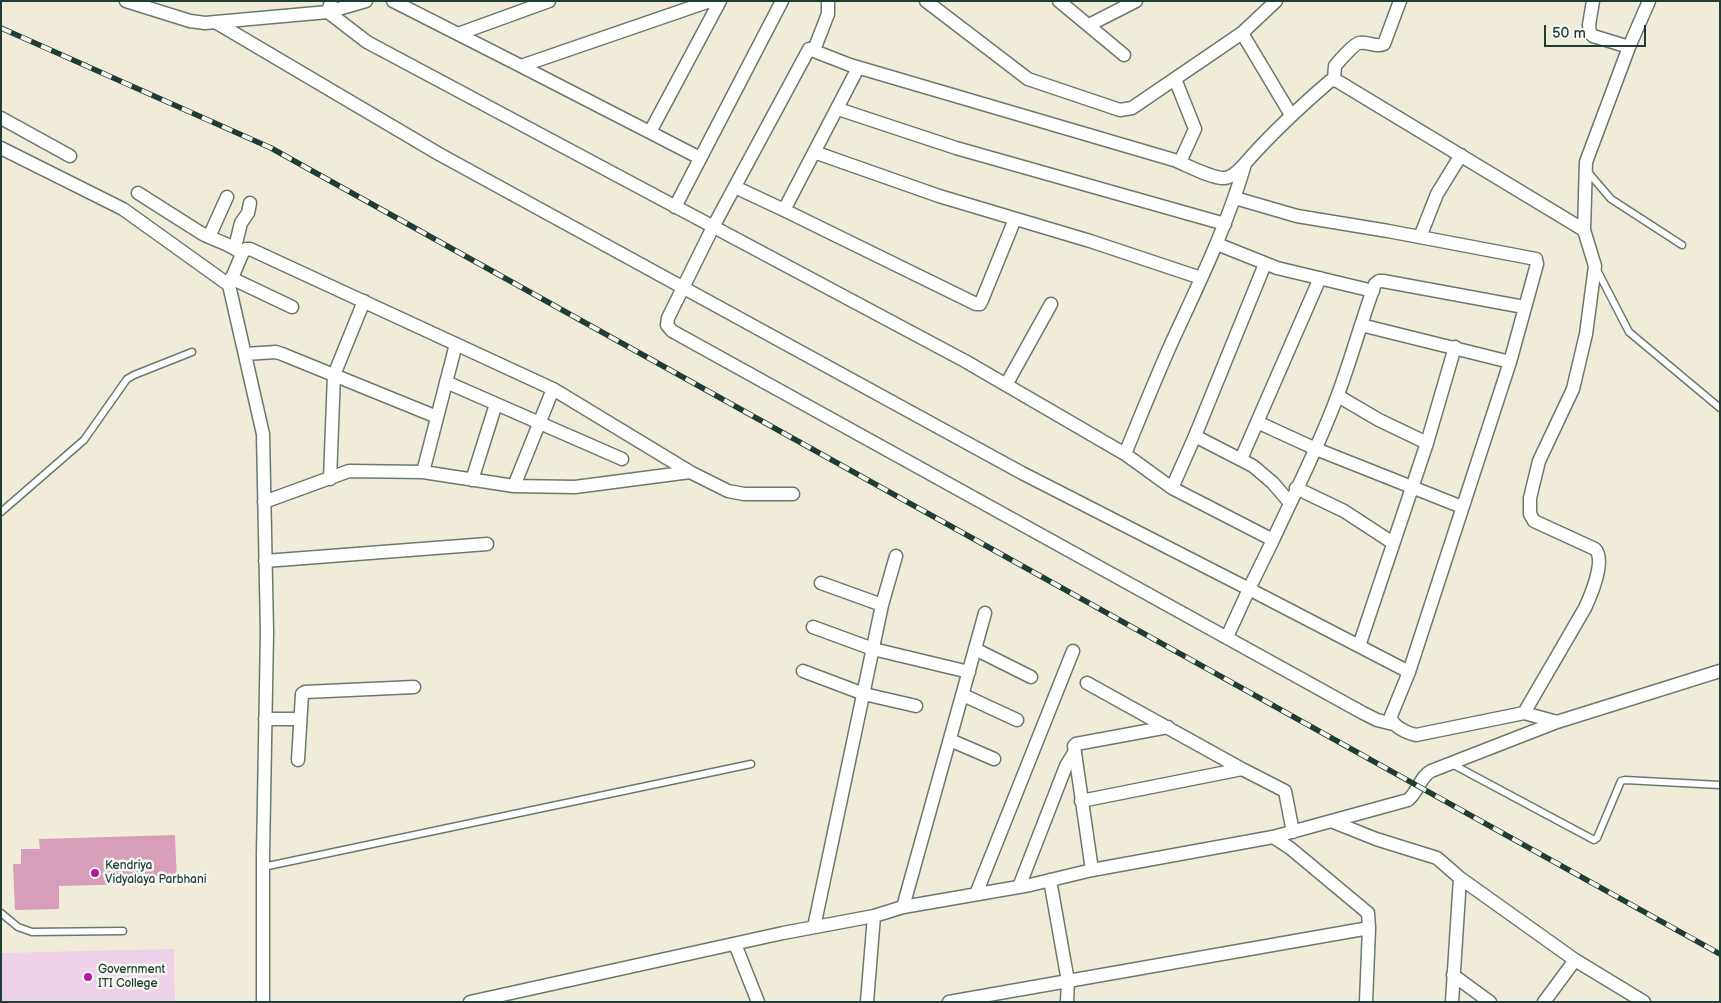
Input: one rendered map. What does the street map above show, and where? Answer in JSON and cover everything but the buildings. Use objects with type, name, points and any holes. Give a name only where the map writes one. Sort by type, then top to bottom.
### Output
[{"type":"street","points":[[126,1],[190,21],[217,23],[366,1]]},
{"type":"street","points":[[394,1],[700,158]]},
{"type":"street","points":[[458,34],[549,1]]},
{"type":"street","points":[[521,66],[710,1]]},
{"type":"street","points":[[650,132],[720,1]]},
{"type":"street","points":[[675,207],[782,1]]},
{"type":"street","points":[[814,50],[828,14],[828,1]]},
{"type":"street","points":[[926,1],[1028,79],[1120,110],[1132,108],[1242,33],[1276,1]]},
{"type":"street","points":[[1059,1],[1124,55]]},
{"type":"street","points":[[1089,25],[1136,1]]},
{"type":"street","points":[[1334,80],[1335,66],[1357,44],[1363,43],[1379,46],[1384,44],[1400,1]]},
{"type":"street","points":[[1593,1],[1589,25],[1590,33],[1593,36],[1630,47]]},
{"type":"street","points":[[1524,713],[1585,608],[1596,581],[1598,552],[1534,521],[1530,514],[1530,498],[1541,455],[1575,385],[1586,334],[1595,266],[1584,230],[1585,169],[1588,156],[1649,1]]},
{"type":"street","points":[[329,6],[367,42],[1006,385],[1125,454],[1172,488],[1273,540]]},
{"type":"street","points":[[217,23],[439,154],[1022,472],[1409,672]]},
{"type":"street","points":[[1242,33],[1291,115]]},
{"type":"street","points":[[1334,80],[1291,115],[1245,164],[1231,176],[1225,178],[1212,175],[1180,162],[991,105],[858,68],[809,49],[682,286],[668,318],[668,325],[672,331],[1377,720],[1393,724],[1416,735],[1524,713],[1557,722]]},
{"type":"street","points":[[784,210],[858,68]]},
{"type":"street","points":[[1175,79],[1195,129],[1180,162]]},
{"type":"street","points":[[1334,80],[1584,230]]},
{"type":"street","points":[[838,109],[956,148],[1225,224]]},
{"type":"street","points":[[1,118],[70,156]]},
{"type":"street","points":[[1,148],[123,209],[230,282],[292,307]]},
{"type":"street","points":[[814,152],[939,196],[1090,241],[1201,278]]},
{"type":"street","points":[[1420,236],[1437,194],[1461,156]]},
{"type":"street","points":[[1125,454],[1170,347],[1217,244],[1235,198],[1245,164]]},
{"type":"street","points":[[734,187],[976,304],[980,304],[982,300],[1015,219]]},
{"type":"street","points":[[138,193],[209,238],[239,251],[250,249],[553,388],[690,472],[736,493],[793,494]]},
{"type":"street","points":[[209,238],[227,197]]},
{"type":"street","points":[[1235,198],[1298,216],[1420,236],[1536,259],[1537,264],[1510,362],[1409,672],[1391,716],[1393,724]]},
{"type":"street","points":[[250,204],[248,213],[241,224],[239,251],[230,282],[263,434],[267,632],[263,1002]]},
{"type":"street","points":[[1217,244],[1265,264],[1373,291]]},
{"type":"street","points":[[1172,488],[1265,264]]},
{"type":"street","points":[[1241,459],[1320,278]]},
{"type":"street","points":[[1227,638],[1316,449],[1338,396],[1375,284],[1383,281],[1524,307]]},
{"type":"street","points":[[330,479],[334,375],[364,301]]},
{"type":"street","points":[[1006,385],[1051,304]]},
{"type":"street","points":[[1361,325],[1510,362]]},
{"type":"street","points":[[423,472],[456,344]]},
{"type":"street","points":[[1359,646],[1427,444],[1455,347]]},
{"type":"street","points":[[245,354],[276,352],[437,417]]},
{"type":"street","points":[[446,382],[622,459]]},
{"type":"street","points":[[514,486],[553,388]]},
{"type":"street","points":[[1338,396],[1427,444]]},
{"type":"street","points":[[472,480],[496,404]]},
{"type":"street","points":[[1257,422],[1316,449],[1462,506]]},
{"type":"street","points":[[1195,436],[1254,466],[1273,483],[1290,503]]},
{"type":"street","points":[[264,502],[349,471],[423,472],[514,486],[575,487],[690,472]]},
{"type":"street","points":[[1296,488],[1344,511],[1393,543]]},
{"type":"street","points":[[265,561],[487,544]]},
{"type":"street","points":[[814,927],[882,605],[896,556]]},
{"type":"street","points":[[821,583],[882,605]]},
{"type":"street","points":[[903,907],[985,613]]},
{"type":"street","points":[[813,627],[873,649],[969,672]]},
{"type":"street","points":[[975,649],[1031,676]]},
{"type":"street","points":[[976,894],[1073,651]]},
{"type":"street","points":[[803,670],[864,694],[916,706]]},
{"type":"street","points":[[470,1002],[814,927],[874,916],[903,907],[1019,887],[1092,870],[1293,832],[1408,800],[1428,772],[1557,722],[1720,671]]},
{"type":"street","points":[[1088,683],[1285,791],[1293,832]]},
{"type":"street","points":[[298,760],[302,694],[305,692],[414,687]]},
{"type":"street","points":[[963,695],[1017,720]]},
{"type":"street","points":[[265,718],[300,719]]},
{"type":"street","points":[[1092,870],[1074,746],[1076,744],[1168,727]]},
{"type":"street","points":[[950,740],[994,759]]},
{"type":"street","points":[[1019,887],[1066,766],[1074,753]]},
{"type":"street","points":[[1082,801],[1242,769]]},
{"type":"street","points":[[1331,821],[1382,841],[1431,856],[1575,960],[1644,1002]]},
{"type":"street","points":[[1273,837],[1290,848],[1368,913],[1366,1002]]},
{"type":"street","points":[[1452,1002],[1452,975],[1460,878]]},
{"type":"street","points":[[1050,880],[1068,980],[1067,1002]]},
{"type":"street","points":[[867,1002],[874,916]]},
{"type":"street","points":[[949,1002],[1369,928]]},
{"type":"street","points":[[735,944],[758,1002]]},
{"type":"street","points":[[1544,1002],[1575,960]]},
{"type":"street","points":[[1452,975],[1490,1002]]},
{"type":"lane","points":[[1585,169],[1611,199],[1682,246]]},
{"type":"lane","points":[[1595,266],[1629,332],[1720,408]]},
{"type":"lane","points":[[1,512],[84,440],[128,379],[192,352]]},
{"type":"lane","points":[[1450,763],[1594,840],[1597,838],[1621,781],[1720,785]]},
{"type":"lane","points":[[263,866],[751,764]]},
{"type":"lane","points":[[1,913],[18,927],[32,932],[123,931]]},
{"type":"shaded area","name":"Government ITI College","points":[[174,949],[175,1002],[1,1002],[1,953]]},
{"type":"railway","points":[[1,28],[271,148],[1720,954]]},
{"type":"place","name":"Kendriya Vidyalaya Parbhani","points":[[95,873]]},
{"type":"place","name":"Government ITI College","points":[[88,977]]}]
